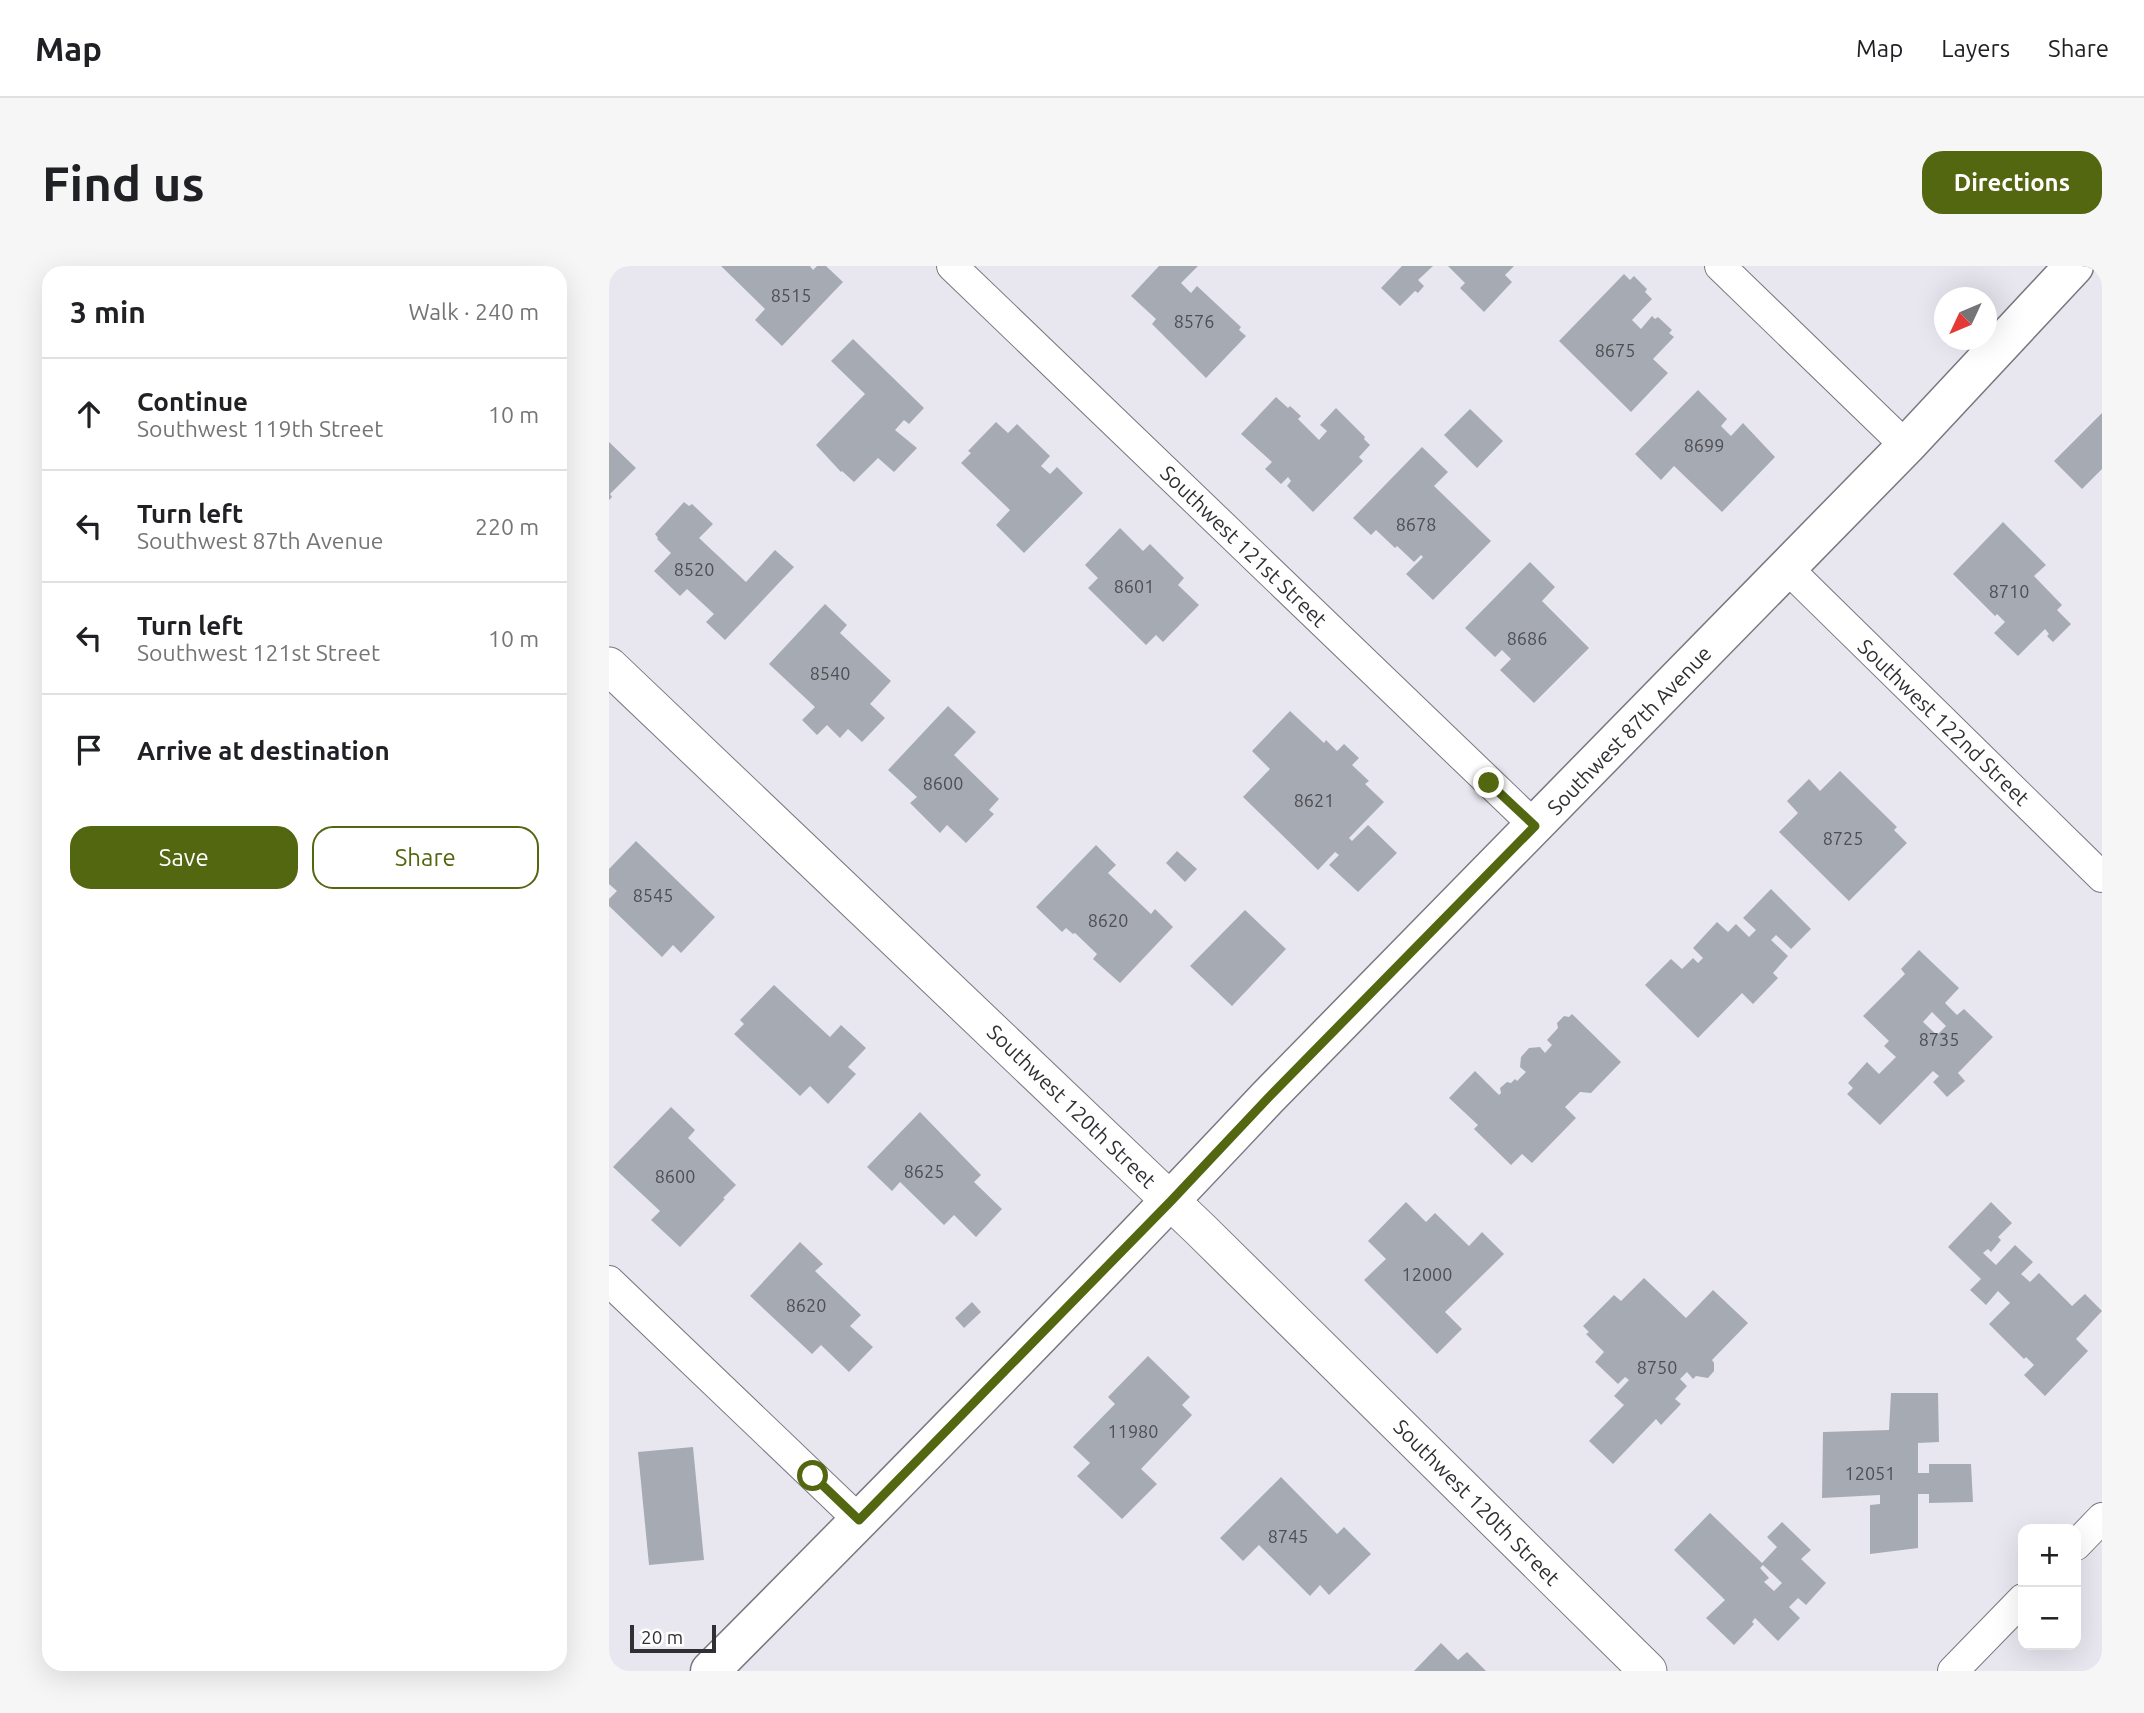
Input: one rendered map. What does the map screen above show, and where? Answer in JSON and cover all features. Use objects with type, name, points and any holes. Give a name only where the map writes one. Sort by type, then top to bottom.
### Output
[{"type":"main road","name":"Southwest 87th Avenue","points":[[710,1671],[1906,446],[2074,266]]},
{"type":"street","name":"Southwest 121st Street","points":[[953,266],[1535,826]]},
{"type":"street","points":[[1720,266],[1906,446]]},
{"type":"street","name":"Southwest 122nd Street","points":[[1786,567],[2102,877]]},
{"type":"street","name":"Southwest 120th Street","points":[[609,666],[1171,1201],[1648,1671]]},
{"type":"street","points":[[609,1281],[859,1520]]},
{"type":"street","points":[[2081,1540],[2102,1518]]},
{"type":"street","points":[[1953,1671],[2018,1604]]},
{"type":"building","points":[[721,266],[810,266],[813,270],[817,266],[826,266],[843,282],[782,346],[755,320],[765,309]]},
{"type":"building","points":[[1159,266],[1198,266],[1181,283],[1191,293],[1197,286],[1241,327],[1239,330],[1246,336],[1206,378],[1152,324],[1156,319],[1131,296]]},
{"type":"building","points":[[1402,266],[1433,266],[1418,280],[1424,286],[1400,306],[1381,288]]},
{"type":"building","points":[[1448,266],[1514,266],[1505,275],[1512,282],[1484,312],[1460,288],[1465,283]]},
{"type":"building","points":[[1624,274],[1630,280],[1634,276],[1647,289],[1645,292],[1652,299],[1632,320],[1641,329],[1652,316],[1655,319],[1658,317],[1672,330],[1669,333],[1674,337],[1653,359],[1668,373],[1631,412],[1559,341]]},
{"type":"building","points":[[853,339],[924,408],[909,424],[904,420],[895,430],[917,448],[894,472],[878,458],[854,482],[816,445],[865,394],[831,361]]},
{"type":"building","points":[[1698,390],[1727,419],[1721,426],[1731,436],[1743,423],[1775,457],[1722,512],[1674,466],[1661,480],[1635,454]]},
{"type":"building","points":[[1276,397],[1301,416],[1298,419],[1319,440],[1327,431],[1320,425],[1336,408],[1370,445],[1359,457],[1363,461],[1313,512],[1287,486],[1291,481],[1288,477],[1281,484],[1265,469],[1272,462],[1241,434]]},
{"type":"building","points":[[1470,409],[1503,441],[1477,468],[1444,435]]},
{"type":"building","points":[[2102,413],[2102,469],[2082,489],[2054,461]]},
{"type":"building","points":[[996,422],[1008,433],[1017,424],[1050,456],[1041,466],[1050,474],[1057,467],[1083,493],[1024,553],[996,525],[1010,510],[961,463],[971,453],[968,451]]},
{"type":"building","points":[[609,442],[636,468],[610,494],[612,497],[609,500]]},
{"type":"building","points":[[1422,447],[1448,472],[1434,486],[1491,541],[1433,600],[1406,574],[1423,557],[1421,555],[1414,562],[1376,530],[1371,535],[1353,518]]},
{"type":"building","points":[[684,502],[689,506],[692,504],[713,524],[699,538],[746,582],[775,550],[794,567],[725,640],[706,622],[714,614],[687,589],[680,596],[654,571],[671,553],[655,534]]},
{"type":"building","points":[[2003,522],[2046,565],[2034,576],[2062,605],[2057,610],[2071,624],[2053,642],[2045,629],[2018,656],[1994,633],[2005,622],[1997,614],[1995,616],[1953,574]]},
{"type":"building","points":[[1120,528],[1143,551],[1150,544],[1184,578],[1178,585],[1199,605],[1163,642],[1156,635],[1146,645],[1088,588],[1098,578],[1085,565]]},
{"type":"building","points":[[1530,562],[1555,587],[1542,601],[1589,648],[1534,703],[1500,670],[1511,659],[1502,650],[1495,657],[1465,628]]},
{"type":"building","points":[[825,604],[847,625],[840,633],[891,681],[870,704],[885,718],[862,742],[848,729],[840,738],[827,725],[817,735],[802,720],[815,707],[769,664]]},
{"type":"building","points":[[948,706],[976,732],[954,755],[999,799],[989,810],[994,814],[966,843],[947,825],[940,833],[910,803],[917,797],[888,770]]},
{"type":"building","points":[[1290,711],[1324,743],[1326,740],[1337,751],[1344,744],[1359,758],[1352,765],[1369,781],[1365,784],[1384,802],[1349,838],[1352,841],[1368,825],[1397,853],[1358,892],[1329,865],[1339,855],[1335,852],[1318,870],[1243,797],[1270,769],[1252,751]]},
{"type":"building","points":[[1840,771],[1897,827],[1894,830],[1907,843],[1849,901],[1779,832],[1798,813],[1787,801],[1809,779],[1820,791]]},
{"type":"building","points":[[636,841],[715,917],[681,953],[673,945],[662,957],[609,906],[609,899],[617,891],[609,884],[609,869]]},
{"type":"building","points":[[1096,845],[1116,865],[1108,873],[1151,914],[1155,909],[1173,927],[1120,983],[1093,959],[1097,954],[1075,933],[1066,928],[1062,932],[1036,907]]},
{"type":"building","points":[[1177,851],[1197,869],[1185,882],[1166,863]]},
{"type":"building","points":[[1771,889],[1811,929],[1791,949],[1776,935],[1771,940],[1788,956],[1773,973],[1778,978],[1753,1004],[1742,993],[1698,1038],[1645,985],[1671,959],[1682,969],[1693,958],[1698,963],[1703,958],[1693,948],[1717,922],[1728,932],[1736,924],[1749,937],[1756,930],[1743,918]]},
{"type":"building","points":[[1245,910],[1286,949],[1232,1006],[1190,966]]},
{"type":"building","points":[[1919,950],[1959,988],[1945,1003],[1957,1015],[1964,1009],[1993,1037],[1958,1073],[1965,1081],[1947,1097],[1933,1082],[1939,1076],[1933,1071],[1880,1125],[1847,1094],[1853,1088],[1848,1083],[1867,1062],[1879,1074],[1896,1057],[1884,1046],[1889,1041],[1863,1016],[1905,974],[1901,969]],"holes":[[[1932,1012],[1946,1026],[1937,1035],[1923,1022]]]},
{"type":"building","points":[[774,985],[830,1037],[841,1025],[866,1048],[848,1067],[856,1074],[828,1104],[810,1086],[800,1096],[734,1034],[744,1024],[740,1020]]},
{"type":"building","points":[[1572,1014],[1621,1062],[1591,1093],[1580,1092],[1565,1107],[1576,1118],[1532,1163],[1522,1154],[1511,1165],[1474,1129],[1478,1125],[1449,1098],[1475,1071],[1499,1095],[1500,1088],[1507,1082],[1511,1083],[1515,1079],[1517,1081],[1526,1072],[1520,1067],[1521,1057],[1529,1048],[1540,1047],[1545,1053],[1552,1045],[1547,1040],[1558,1028],[1557,1023],[1564,1016],[1569,1017]]},
{"type":"building","points":[[671,1107],[695,1130],[688,1138],[736,1185],[680,1247],[651,1220],[660,1211],[613,1167]]},
{"type":"building","points":[[920,1112],[981,1175],[974,1182],[1002,1209],[976,1237],[954,1215],[944,1225],[900,1182],[892,1191],[867,1167]]},
{"type":"building","points":[[1406,1202],[1426,1222],[1435,1213],[1469,1246],[1482,1232],[1504,1254],[1445,1312],[1462,1329],[1437,1354],[1364,1280],[1386,1259],[1368,1241]]},
{"type":"building","points":[[1991,1202],[2012,1223],[1998,1237],[2001,1240],[1991,1252],[1988,1249],[1983,1253],[1996,1265],[2015,1245],[2033,1262],[2021,1274],[2030,1282],[2039,1273],[2072,1306],[2085,1294],[2102,1311],[2076,1339],[2088,1351],[2045,1396],[2024,1375],[2034,1365],[2026,1357],[2024,1359],[1989,1324],[2010,1303],[1998,1291],[1986,1305],[1970,1290],[1981,1279],[1948,1247]]},
{"type":"building","points":[[800,1242],[823,1264],[815,1271],[861,1315],[850,1326],[873,1347],[849,1372],[821,1345],[812,1354],[750,1296]]},
{"type":"building","points":[[1644,1278],[1686,1318],[1713,1290],[1748,1323],[1712,1360],[1714,1371],[1708,1378],[1696,1376],[1693,1379],[1687,1372],[1680,1379],[1687,1386],[1675,1399],[1681,1404],[1661,1425],[1656,1419],[1613,1464],[1589,1441],[1624,1405],[1614,1396],[1629,1380],[1625,1377],[1618,1384],[1595,1362],[1604,1352],[1586,1334],[1589,1332],[1583,1326],[1614,1295],[1621,1301]]},
{"type":"building","points":[[972,1302],[981,1312],[964,1328],[955,1318]]},
{"type":"building","points":[[1148,1356],[1190,1397],[1182,1405],[1192,1415],[1141,1469],[1157,1484],[1122,1519],[1077,1476],[1090,1463],[1073,1447],[1115,1404],[1108,1397]]},
{"type":"building","points":[[1891,1393],[1938,1393],[1939,1442],[1918,1443],[1918,1473],[1929,1473],[1929,1464],[1971,1464],[1973,1502],[1929,1503],[1929,1494],[1918,1494],[1918,1548],[1870,1554],[1870,1505],[1880,1504],[1880,1495],[1822,1498],[1823,1432],[1889,1430]]},
{"type":"building","points":[[693,1447],[704,1560],[649,1565],[638,1452]]},
{"type":"building","points":[[1281,1477],[1337,1534],[1344,1527],[1371,1554],[1329,1595],[1320,1585],[1310,1596],[1259,1545],[1243,1561],[1220,1538]]},
{"type":"building","points":[[1710,1513],[1762,1563],[1777,1547],[1767,1537],[1782,1522],[1811,1550],[1801,1559],[1826,1583],[1806,1605],[1798,1598],[1789,1607],[1800,1618],[1778,1641],[1755,1618],[1752,1622],[1754,1624],[1734,1645],[1706,1618],[1725,1600],[1674,1550]],"holes":[[[1763,1565],[1782,1583],[1774,1591],[1764,1582],[1769,1578],[1760,1568]]]},
{"type":"building","points":[[1441,1643],[1458,1660],[1467,1652],[1486,1671],[1414,1671]]},
{"type":"route","points":[[813,1476],[859,1520],[906,1473],[1535,826],[1489,783]]}]
